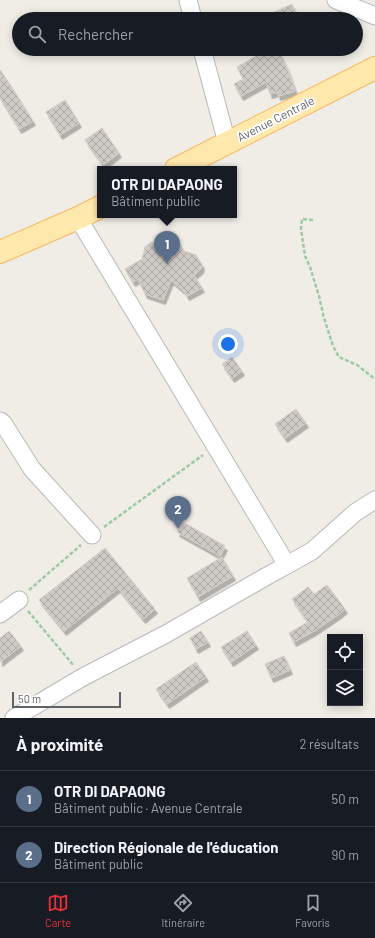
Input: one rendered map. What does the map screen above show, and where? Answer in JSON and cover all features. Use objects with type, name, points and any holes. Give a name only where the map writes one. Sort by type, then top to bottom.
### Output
[{"type":"main road","name":"Avenue Centrale","points":[[182,166],[375,68]]},
{"type":"main road","points":[[0,252],[97,208]]},
{"type":"street","points":[[188,0],[191,12]]},
{"type":"street","points":[[336,0],[375,16]]},
{"type":"street","points":[[204,56],[227,143]]},
{"type":"street","points":[[78,218],[287,565]]},
{"type":"street","points":[[0,420],[32,469],[92,535]]},
{"type":"street","points":[[14,718],[84,677],[166,634],[312,551],[356,512],[375,500]]},
{"type":"street","points":[[0,614],[19,600]]},
{"type":"path","points":[[313,220],[302,219],[301,229],[305,256],[310,267],[333,346],[339,358],[357,365],[375,379]]},
{"type":"path","points":[[84,677],[19,600],[92,535],[215,446]]},
{"type":"building","points":[[292,4],[295,12],[274,12]]},
{"type":"building","points":[[256,56],[281,56],[295,91],[278,96],[277,92],[270,94],[266,82],[241,96],[234,84],[243,79],[237,67]]},
{"type":"building","points":[[0,70],[33,121],[19,129],[0,98]]},
{"type":"building","points":[[65,100],[79,123],[60,135],[46,112]]},
{"type":"building","points":[[102,128],[119,153],[103,165],[85,140]]},
{"type":"building","points":[[177,240],[184,251],[196,255],[202,265],[201,269],[194,275],[202,288],[187,296],[184,291],[171,280],[163,300],[145,294],[138,279],[133,282],[125,269],[142,259],[145,247],[150,243],[157,241],[168,246]]},
{"type":"building","points":[[232,357],[242,371],[232,378],[222,364]]},
{"type":"building","points":[[296,409],[306,423],[285,438],[275,424]]},
{"type":"building","points":[[183,522],[225,546],[220,556],[177,532]]},
{"type":"building","points":[[105,548],[155,609],[143,619],[118,588],[64,631],[39,600]]},
{"type":"building","points":[[222,557],[233,576],[198,597],[187,578]]},
{"type":"building","points":[[327,585],[345,609],[314,631],[294,642],[289,633],[308,622],[292,599],[308,587],[314,594]]},
{"type":"building","points":[[9,631],[21,646],[0,662],[0,638]]},
{"type":"building","points":[[201,631],[208,642],[196,649],[190,638]]},
{"type":"building","points":[[247,631],[256,645],[231,662],[221,647]]},
{"type":"building","points":[[284,656],[290,670],[271,678],[265,664]]},
{"type":"building","points":[[196,662],[206,677],[167,704],[156,689]]},
{"type":"place","name":"OTR DI DAPAONG","points":[[167,264]]},
{"type":"place","name":"Direction Régionale de l'éducation","points":[[178,529]]}]
